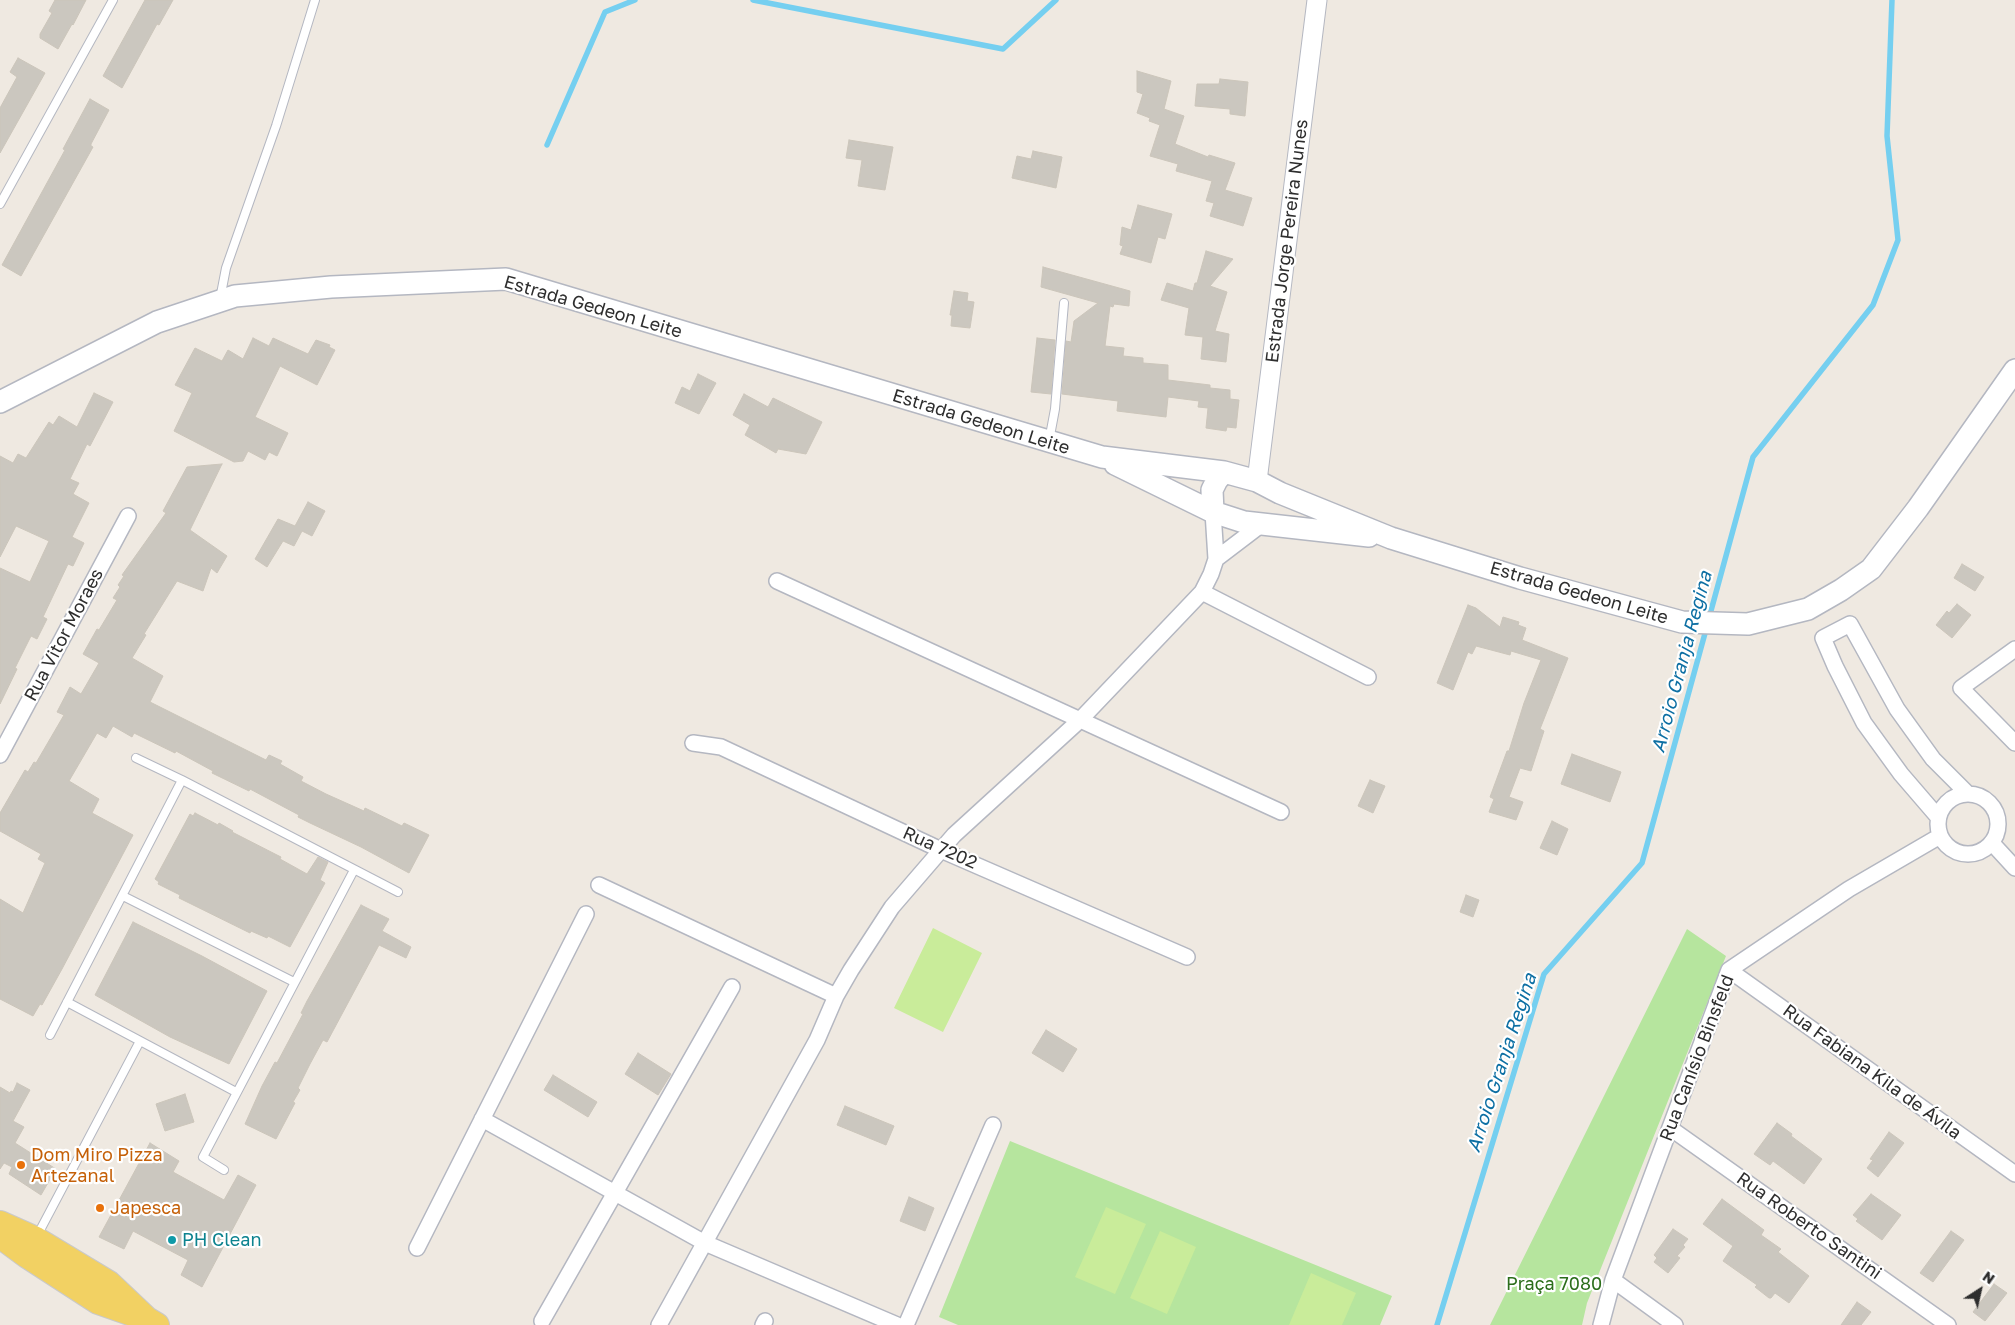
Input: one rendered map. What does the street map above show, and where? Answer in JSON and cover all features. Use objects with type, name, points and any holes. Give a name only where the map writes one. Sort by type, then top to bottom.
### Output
[{"type":"main road","name":"Estrada Gedeon Leite","points":[[0,402],[158,322],[235,296],[330,287],[506,280],[1102,457],[1224,472],[1257,482],[1391,538],[1520,578],[1682,622],[1748,624],[1808,609],[1841,590],[1871,569],[1918,508],[2015,370]]},
{"type":"main road","name":"Estrada Gedeon Leite","points":[[1102,457],[1213,512],[1244,522],[1303,530],[1391,538]]},
{"type":"main road","points":[[1213,512],[1212,490],[1224,472]]},
{"type":"main road","points":[[1262,524],[1275,514],[1281,505],[1280,493]]},
{"type":"main road","points":[[0,1223],[98,1302],[152,1322]]},
{"type":"main road","points":[[0,1236],[31,1248]]},
{"type":"street","name":"Estrada Jorge Pereira Nunes","points":[[1257,482],[1317,0]]},
{"type":"street","points":[[659,1325],[817,1040],[836,996],[892,907],[954,835],[1080,720],[1202,592],[1216,559],[1213,512]]},
{"type":"street","name":"Rua Vitor Moraes","points":[[0,755],[128,516]]},
{"type":"street","points":[[1216,559],[1262,524]]},
{"type":"street","points":[[776,581],[1281,812]]},
{"type":"street","points":[[1202,592],[1368,676]]},
{"type":"street","points":[[1938,816],[1901,774],[1864,723],[1823,638],[1850,624],[1897,709],[1933,759],[1967,793]]},
{"type":"street","points":[[2015,649],[1961,688],[2015,743]]},
{"type":"street","name":"Rua 7202","points":[[693,743],[721,748],[941,850],[1187,956]]},
{"type":"street","points":[[1967,793],[1986,799],[1993,806],[1998,825],[1992,843],[1977,853],[1968,854],[1951,849],[1944,843],[1938,826],[1938,816],[1942,807],[1957,795],[1967,793]]},
{"type":"street","name":"Rua Canísio Binsfeld","points":[[1601,1325],[1613,1280],[1729,970],[1849,889],[1940,836]]},
{"type":"street","points":[[1992,843],[2015,868]]},
{"type":"street","points":[[599,884],[836,996]]},
{"type":"street","points":[[417,1248],[586,914]]},
{"type":"street","name":"Rua Fabiana Kila de Ávila","points":[[1729,970],[2015,1174]]},
{"type":"street","points":[[542,1321],[732,987]]},
{"type":"street","points":[[482,1118],[705,1243],[896,1325]]},
{"type":"street","points":[[906,1325],[993,1125]]},
{"type":"street","name":"Rua Roberto Santini","points":[[1670,1128],[1948,1325]]},
{"type":"street","points":[[1613,1280],[1675,1325]]},
{"type":"lane","points":[[0,204],[113,0]]},
{"type":"lane","points":[[220,301],[226,268],[276,126],[315,0]]},
{"type":"lane","points":[[1049,442],[1055,409],[1064,304]]},
{"type":"lane","points":[[136,758],[398,892]]},
{"type":"lane","points":[[50,1035],[182,780]]},
{"type":"lane","points":[[224,1170],[203,1157],[354,870]]},
{"type":"lane","points":[[123,896],[294,982]]},
{"type":"lane","points":[[67,1002],[236,1092]]},
{"type":"lane","points":[[31,1248],[140,1041]]},
{"type":"green space","points":[[933,928],[982,953],[943,1032],[894,1008]]},
{"type":"green space","name":"Praça 7080","points":[[1687,929],[1726,956],[1587,1303],[1582,1325],[1490,1325]]},
{"type":"green space","points":[[1010,1141],[1392,1296],[1380,1325],[958,1325],[939,1317]]},
{"type":"green space","points":[[1106,1207],[1146,1224],[1115,1294],[1075,1277]]},
{"type":"green space","points":[[1160,1231],[1196,1247],[1167,1314],[1130,1298]]},
{"type":"green space","points":[[1311,1273],[1356,1293],[1342,1325],[1289,1325]]},
{"type":"building","points":[[55,0],[86,0],[58,49],[40,38],[40,34],[52,13],[49,11]]},
{"type":"building","points":[[145,0],[173,0],[159,25],[157,24],[122,88],[103,76]]},
{"type":"building","points":[[18,58],[45,73],[0,153],[0,108],[17,77],[10,72]]},
{"type":"building","points":[[1137,71],[1171,81],[1164,109],[1184,116],[1175,144],[1208,157],[1209,155],[1235,163],[1225,190],[1252,198],[1243,226],[1210,216],[1214,203],[1206,201],[1212,181],[1176,171],[1178,164],[1150,156],[1160,125],[1149,121],[1150,118],[1137,113],[1143,94],[1137,92]]},
{"type":"building","points":[[1220,79],[1248,82],[1245,116],[1230,114],[1230,109],[1195,106],[1197,84],[1219,84]]},
{"type":"building","points":[[90,99],[109,110],[91,144],[93,147],[21,276],[2,265],[65,150],[63,149]]},
{"type":"building","points":[[849,140],[893,147],[885,190],[858,186],[862,160],[846,158]]},
{"type":"building","points":[[1033,151],[1062,157],[1056,188],[1012,178],[1017,156],[1031,159]]},
{"type":"building","points":[[1138,205],[1172,214],[1165,239],[1158,237],[1151,263],[1120,254],[1123,246],[1120,245],[1122,227],[1131,230]]},
{"type":"building","points":[[1206,251],[1233,259],[1210,286],[1227,292],[1215,331],[1229,334],[1226,362],[1201,359],[1203,337],[1185,335],[1189,308],[1161,300],[1167,283],[1193,291]]},
{"type":"building","points":[[1043,267],[1130,291],[1129,306],[1114,304],[1113,307],[1110,306],[1105,346],[1124,348],[1123,356],[1143,358],[1143,363],[1168,365],[1168,380],[1210,385],[1210,388],[1230,390],[1230,399],[1239,400],[1236,428],[1227,427],[1226,431],[1206,428],[1208,408],[1198,407],[1199,401],[1168,397],[1166,417],[1117,411],[1118,401],[1062,394],[1066,341],[1071,342],[1074,321],[1098,303],[1041,287]]},
{"type":"building","points":[[954,291],[968,293],[967,301],[974,302],[970,328],[951,326],[952,315],[950,315]]},
{"type":"building","points":[[253,338],[269,346],[273,338],[308,354],[316,340],[330,345],[329,347],[335,350],[317,385],[280,366],[255,417],[288,433],[277,456],[269,452],[265,460],[248,451],[243,461],[234,462],[174,431],[192,393],[175,385],[195,348],[222,361],[228,350],[243,359]]},
{"type":"building","points":[[1037,338],[1055,340],[1051,394],[1031,392]]},
{"type":"building","points":[[698,374],[716,383],[699,414],[675,403],[682,387],[690,391]]},
{"type":"building","points":[[94,393],[113,402],[90,446],[87,444],[70,479],[79,483],[73,494],[89,503],[72,537],[84,543],[73,566],[68,564],[43,617],[47,619],[37,639],[31,636],[0,704],[0,568],[30,582],[49,541],[16,526],[0,557],[0,456],[13,463],[18,454],[26,458],[49,422],[53,425],[59,416],[77,427]]},
{"type":"building","points":[[744,394],[768,407],[773,398],[822,422],[806,454],[778,449],[776,453],[745,435],[750,425],[733,415]]},
{"type":"building","points":[[222,464],[190,530],[227,556],[217,573],[211,568],[203,591],[177,581],[144,634],[146,635],[132,658],[163,676],[150,702],[266,760],[269,755],[282,761],[280,764],[303,777],[301,781],[326,794],[364,811],[365,808],[402,826],[404,823],[429,835],[409,873],[361,847],[298,817],[299,815],[250,789],[249,791],[212,773],[213,771],[176,751],[175,753],[134,733],[132,737],[113,726],[106,738],[97,733],[69,781],[99,799],[92,813],[133,835],[62,969],[42,1005],[40,1004],[33,1016],[0,999],[0,899],[23,913],[45,863],[38,859],[41,854],[0,831],[0,813],[25,770],[28,772],[34,762],[36,763],[64,715],[57,712],[70,687],[81,694],[99,663],[83,654],[117,600],[113,598],[120,587],[118,585],[124,576],[122,575],[166,513],[163,511],[187,467]]},
{"type":"building","points":[[308,502],[325,511],[312,536],[302,531],[294,546],[283,541],[267,567],[255,559],[278,519],[295,526]]},
{"type":"building","points":[[1962,564],[1984,577],[1975,591],[1954,578]]},
{"type":"building","points":[[1957,604],[1971,615],[1952,638],[1936,625],[1947,611],[1949,613]]},
{"type":"building","points":[[1468,605],[1476,608],[1500,627],[1503,617],[1519,622],[1518,625],[1526,628],[1522,640],[1568,658],[1540,729],[1544,731],[1531,771],[1520,768],[1509,797],[1523,802],[1516,820],[1489,812],[1494,799],[1490,797],[1507,751],[1509,751],[1524,703],[1541,660],[1511,651],[1510,655],[1476,646],[1472,654],[1468,652],[1453,690],[1437,683]]},
{"type":"building","points":[[1572,754],[1621,772],[1610,802],[1561,784]]},
{"type":"building","points":[[1370,780],[1385,786],[1373,813],[1358,806]]},
{"type":"building","points":[[195,813],[218,825],[219,823],[232,832],[281,857],[280,859],[307,874],[318,857],[328,862],[320,880],[325,883],[290,947],[268,936],[267,938],[251,931],[250,933],[179,898],[180,895],[158,884],[159,882],[155,879],[190,814],[193,816]]},
{"type":"building","points":[[1552,821],[1568,829],[1557,855],[1540,848]]},
{"type":"building","points":[[1466,895],[1479,900],[1473,917],[1460,912]]},
{"type":"building","points":[[361,905],[389,919],[382,931],[411,947],[406,958],[379,945],[327,1042],[323,1040],[310,1064],[298,1088],[300,1090],[293,1102],[295,1103],[276,1139],[245,1124],[262,1086],[275,1062],[277,1063],[303,1014],[301,1013],[307,1001]]},
{"type":"building","points":[[133,922],[267,991],[229,1064],[170,1037],[95,995]]},
{"type":"building","points":[[1046,1030],[1077,1049],[1063,1072],[1032,1053]]},
{"type":"building","points":[[638,1053],[671,1074],[658,1095],[625,1074]]},
{"type":"building","points":[[553,1075],[597,1102],[588,1117],[544,1090]]},
{"type":"building","points":[[17,1083],[30,1090],[13,1121],[24,1127],[15,1143],[56,1169],[41,1195],[9,1174],[12,1167],[4,1163],[0,1169],[0,1087],[10,1093],[11,1091],[13,1092]]},
{"type":"building","points":[[185,1094],[194,1122],[165,1131],[156,1104]]},
{"type":"building","points":[[845,1106],[894,1126],[886,1145],[837,1125]]},
{"type":"building","points":[[1777,1123],[1822,1159],[1804,1184],[1773,1161],[1770,1165],[1754,1154]]},
{"type":"building","points":[[1889,1132],[1904,1143],[1878,1177],[1867,1168],[1873,1160],[1870,1159]]},
{"type":"building","points":[[150,1143],[179,1161],[173,1172],[224,1200],[238,1175],[256,1185],[202,1287],[181,1275],[188,1260],[133,1231],[124,1249],[99,1237]]},
{"type":"building","points":[[1871,1194],[1901,1215],[1882,1240],[1856,1221],[1858,1219],[1853,1215]]},
{"type":"building","points":[[909,1197],[934,1208],[925,1231],[900,1221]]},
{"type":"building","points":[[1722,1199],[1764,1230],[1761,1235],[1781,1249],[1778,1252],[1809,1276],[1789,1303],[1775,1293],[1769,1298],[1755,1287],[1757,1285],[1723,1261],[1733,1246],[1703,1224]]},
{"type":"building","points":[[1673,1229],[1688,1239],[1683,1245],[1685,1247],[1677,1256],[1680,1258],[1668,1273],[1654,1262],[1657,1258],[1654,1255]]},
{"type":"building","points":[[1951,1231],[1964,1240],[1933,1282],[1920,1273]]},
{"type":"building","points":[[1994,1284],[2007,1293],[1985,1321],[1973,1312]]},
{"type":"building","points":[[1857,1302],[1871,1312],[1861,1325],[1841,1325]]},
{"type":"waterway","points":[[547,145],[605,12],[635,0]]},
{"type":"waterway","points":[[753,0],[1003,49],[1056,0]]},
{"type":"waterway","name":"Arroio Granja Regina","points":[[1709,618],[1753,457],[1873,305],[1898,240],[1887,136],[1892,0]]},
{"type":"waterway","name":"Arroio Granja Regina","points":[[1437,1325],[1544,974],[1642,863],[1707,626]]},
{"type":"place","name":"Dom Miro Pizza Artezanal","points":[[21,1165]]},
{"type":"place","name":"Japesca","points":[[100,1208]]},
{"type":"place","name":"PH Clean","points":[[172,1240]]}]
